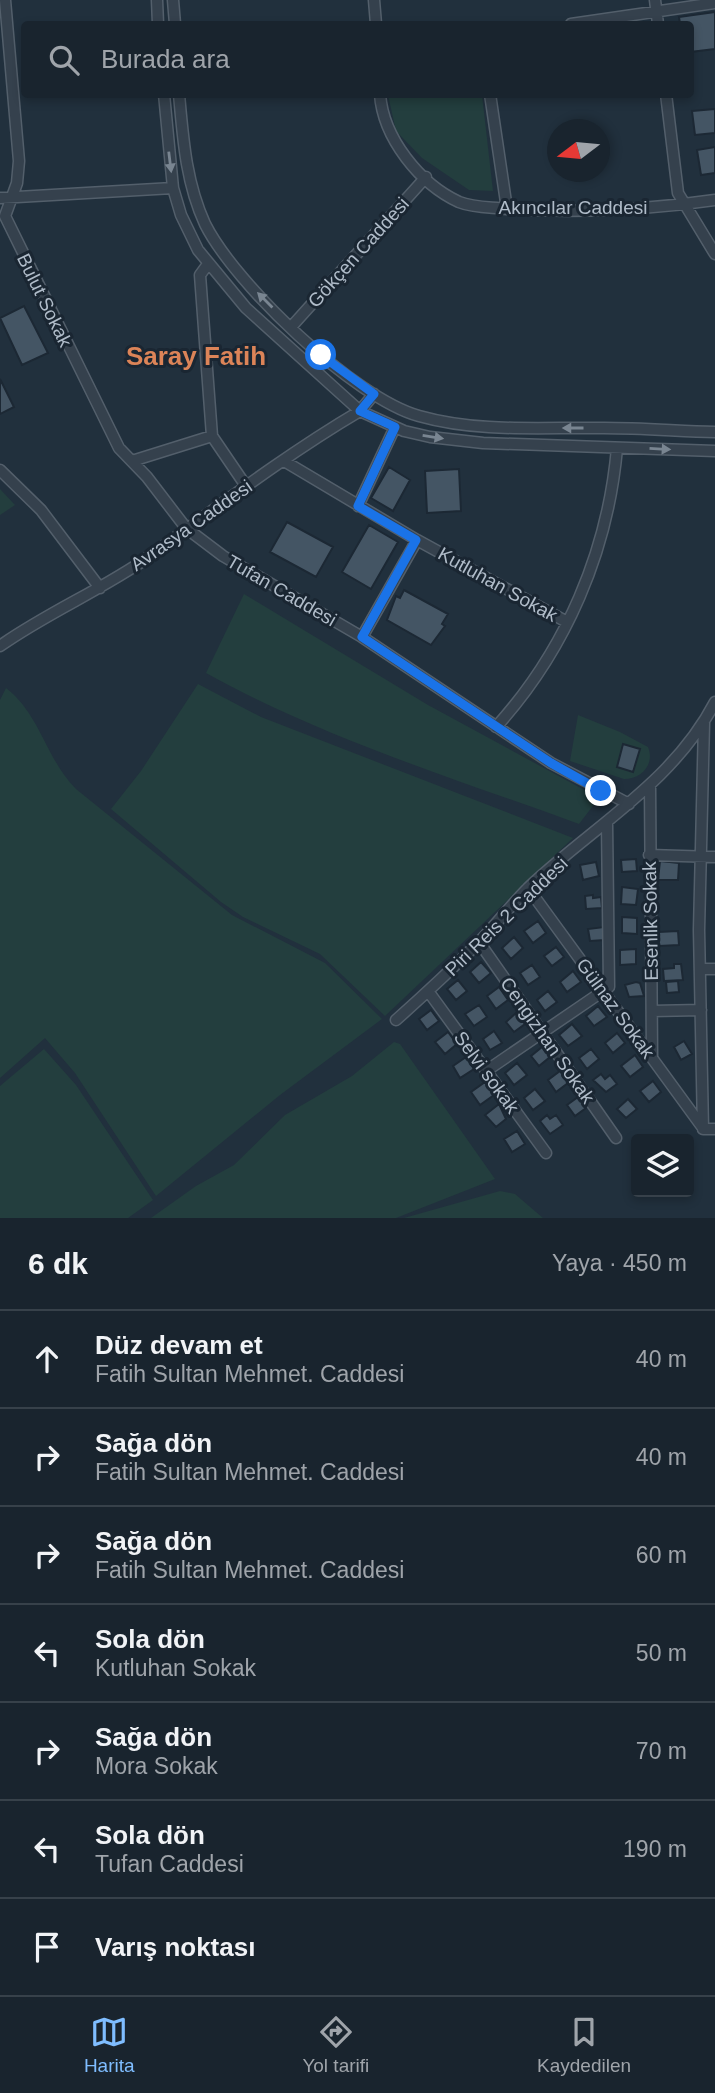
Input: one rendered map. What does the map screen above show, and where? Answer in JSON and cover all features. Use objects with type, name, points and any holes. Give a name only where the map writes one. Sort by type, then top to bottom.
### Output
[{"type":"street","name":"Bulut Sokak","points":[[5,0],[19,161],[17,183],[6,198],[5,216],[8,226],[110,433],[186,528]]},
{"type":"street","points":[[157,0],[158,21]]},
{"type":"street","points":[[173,0],[174,21]]},
{"type":"street","points":[[374,0],[376,21]]},
{"type":"street","points":[[655,0],[658,21]]},
{"type":"street","points":[[591,21],[715,3]]},
{"type":"street","points":[[164,98],[173,188],[181,215],[208,264],[246,308],[360,411],[395,427],[430,437],[483,443],[715,451]]},
{"type":"street","points":[[179,98],[188,174],[205,223],[221,253],[236,272],[321,355],[374,394],[401,410],[468,425],[715,432]]},
{"type":"street","name":"Akıncılar Caddesi","points":[[380,98],[383,118],[392,136],[425,177],[458,201],[475,206],[507,209],[573,210],[683,205],[715,200]]},
{"type":"street","points":[[491,98],[507,209]]},
{"type":"street","points":[[666,98],[678,193],[715,254]]},
{"type":"street","name":"Gökçen Caddesi","points":[[292,326],[425,177]]},
{"type":"street","points":[[6,198],[173,188]]},
{"type":"street","points":[[208,264],[200,275],[212,436],[246,486]]},
{"type":"street","name":"Avrasya Caddesi","points":[[0,646],[29,625],[100,588],[246,486],[360,411],[374,394]]},
{"type":"street","points":[[358,506],[395,427]]},
{"type":"street","points":[[132,461],[212,436]]},
{"type":"street","points":[[496,727],[525,695],[584,591],[603,535],[617,447]]},
{"type":"street","name":"Kutluhan Sokak","points":[[284,461],[416,540],[567,622]]},
{"type":"street","points":[[0,470],[47,517],[100,588]]},
{"type":"street","name":"Tufan Caddesi","points":[[186,528],[223,556],[362,637],[551,763],[629,804]]},
{"type":"street","points":[[362,637],[416,540]]},
{"type":"street","name":"Piri Reis 2 Caddesi","points":[[704,724],[715,702]]},
{"type":"street","name":"Piri Reis 2 Caddesi","points":[[396,1020],[479,942],[528,888],[650,785],[675,760],[715,710]]},
{"type":"street","points":[[704,724],[700,969],[703,1129],[715,1129]]},
{"type":"street","name":"Esenlik Sokak","points":[[650,785],[652,1057]]},
{"type":"street","points":[[486,1071],[544,1034],[609,987],[607,823]]},
{"type":"street","points":[[649,855],[715,857]]},
{"type":"street","name":"Gülnaz Sokak","points":[[528,888],[703,1129]]},
{"type":"street","name":"Cengizhan Sokak","points":[[479,942],[616,1138]]},
{"type":"street","points":[[700,969],[715,969]]},
{"type":"street","name":"Selvi sokak","points":[[428,991],[546,1153]]},
{"type":"street","points":[[652,1011],[701,1010]]},
{"type":"green space","points":[[389,98],[482,98],[493,191],[469,190],[422,158],[396,131]]},
{"type":"green space","points":[[0,489],[15,505],[0,515]]},
{"type":"green space","points":[[244,594],[428,705],[599,798],[579,824],[342,737],[296,718],[206,673]]},
{"type":"green space","points":[[198,684],[261,717],[573,838],[385,1016],[320,954],[243,917],[221,902],[111,809],[141,771]]},
{"type":"green space","points":[[6,688],[27,711],[57,764],[76,789],[232,915],[325,963],[382,1019],[280,1095],[156,1196],[75,1073],[45,1038],[0,1078],[0,700]]},
{"type":"green space","points":[[578,715],[648,747],[650,759],[645,769],[636,776],[624,779],[570,761]]},
{"type":"green space","points":[[394,1042],[400,1044],[495,1179],[396,1218],[151,1218],[196,1186],[234,1165],[285,1115],[352,1076]]},
{"type":"green space","points":[[44,1049],[76,1085],[153,1200],[128,1218],[0,1218],[0,1086]]},
{"type":"green space","points":[[500,1191],[515,1194],[543,1218],[404,1218]]},
{"type":"building","points":[[715,12],[715,49],[694,52],[694,21],[680,21],[679,17]]},
{"type":"building","points":[[715,109],[715,133],[695,135],[692,111]]},
{"type":"building","points":[[715,147],[715,173],[701,175],[697,150]]},
{"type":"building","points":[[24,306],[48,353],[22,365],[0,318]]},
{"type":"building","points":[[0,379],[14,407],[0,414]]},
{"type":"building","points":[[389,467],[410,480],[393,511],[371,498]]},
{"type":"building","points":[[459,469],[461,511],[427,513],[425,471]]},
{"type":"building","points":[[287,522],[333,547],[316,577],[270,552]]},
{"type":"building","points":[[369,525],[398,542],[371,589],[342,572]]},
{"type":"building","points":[[404,590],[448,614],[442,624],[445,626],[431,645],[387,620],[396,596],[400,598]]},
{"type":"building","points":[[623,744],[640,749],[633,772],[617,767]]},
{"type":"building","points":[[636,859],[637,871],[622,872],[621,860]]},
{"type":"building","points":[[660,861],[679,863],[678,880],[658,880]]},
{"type":"building","points":[[596,862],[599,876],[583,880],[580,865]]},
{"type":"building","points":[[622,887],[638,889],[636,905],[621,904]]},
{"type":"building","points":[[593,895],[593,898],[601,897],[602,908],[586,909],[585,896]]},
{"type":"building","points":[[622,917],[637,918],[637,934],[622,933]]},
{"type":"building","points":[[538,921],[546,933],[533,943],[524,931]]},
{"type":"building","points":[[604,927],[605,940],[590,941],[588,929]]},
{"type":"building","points":[[678,931],[679,945],[659,946],[658,932]]},
{"type":"building","points":[[514,937],[523,948],[511,959],[502,948]]},
{"type":"building","points":[[556,947],[564,957],[552,966],[544,956]]},
{"type":"building","points":[[636,949],[636,964],[620,965],[620,950]]},
{"type":"building","points":[[481,962],[491,973],[479,983],[470,972]]},
{"type":"building","points":[[674,964],[681,964],[683,980],[664,981],[663,969],[674,968]]},
{"type":"building","points":[[532,965],[540,977],[528,985],[520,973]]},
{"type":"building","points":[[573,971],[581,982],[567,992],[560,982]]},
{"type":"building","points":[[458,980],[467,991],[456,1000],[447,989]]},
{"type":"building","points":[[678,981],[679,992],[667,993],[666,982]]},
{"type":"building","points":[[640,983],[644,996],[629,997],[625,985]]},
{"type":"building","points":[[499,987],[508,1000],[496,1009],[487,996]]},
{"type":"building","points":[[548,991],[557,1002],[545,1011],[537,1000]]},
{"type":"building","points":[[479,1005],[487,1017],[474,1026],[465,1014]]},
{"type":"building","points":[[598,1006],[607,1017],[594,1026],[586,1016]]},
{"type":"building","points":[[431,1010],[439,1021],[427,1030],[419,1019]]},
{"type":"building","points":[[516,1013],[525,1024],[514,1032],[506,1022]]},
{"type":"building","points":[[572,1024],[582,1036],[568,1046],[559,1035]]},
{"type":"building","points":[[494,1031],[502,1043],[490,1050],[483,1039]]},
{"type":"building","points":[[448,1032],[457,1044],[445,1054],[435,1042]]},
{"type":"building","points":[[617,1033],[625,1043],[613,1053],[605,1043]]},
{"type":"building","points":[[684,1041],[692,1054],[681,1060],[674,1047]]},
{"type":"building","points":[[542,1047],[550,1057],[539,1066],[531,1056]]},
{"type":"building","points":[[591,1049],[599,1059],[587,1069],[579,1058]]},
{"type":"building","points":[[635,1055],[643,1067],[630,1077],[621,1066]]},
{"type":"building","points":[[466,1057],[474,1069],[460,1078],[453,1066]]},
{"type":"building","points":[[517,1063],[527,1075],[514,1085],[505,1073]]},
{"type":"building","points":[[560,1071],[568,1083],[556,1092],[548,1080]]},
{"type":"building","points":[[601,1074],[605,1079],[610,1075],[617,1084],[606,1092],[593,1080]]},
{"type":"building","points":[[653,1081],[661,1092],[649,1102],[640,1091]]},
{"type":"building","points":[[485,1082],[494,1095],[480,1105],[471,1092]]},
{"type":"building","points":[[535,1089],[545,1101],[533,1110],[524,1098]]},
{"type":"building","points":[[578,1097],[586,1108],[575,1116],[567,1105]]},
{"type":"building","points":[[628,1099],[637,1109],[626,1118],[617,1109]]},
{"type":"building","points":[[499,1104],[506,1119],[496,1127],[485,1115]]},
{"type":"building","points":[[547,1115],[550,1119],[556,1115],[563,1125],[550,1134],[540,1121]]},
{"type":"building","points":[[517,1131],[525,1144],[512,1152],[504,1139]]},
{"type":"district","name":"Saray Fatih","points":[[196,356]]},
{"type":"route","points":[[321,355],[374,394],[360,411],[395,427],[358,506],[416,540],[362,637],[551,763],[601,791]]}]
